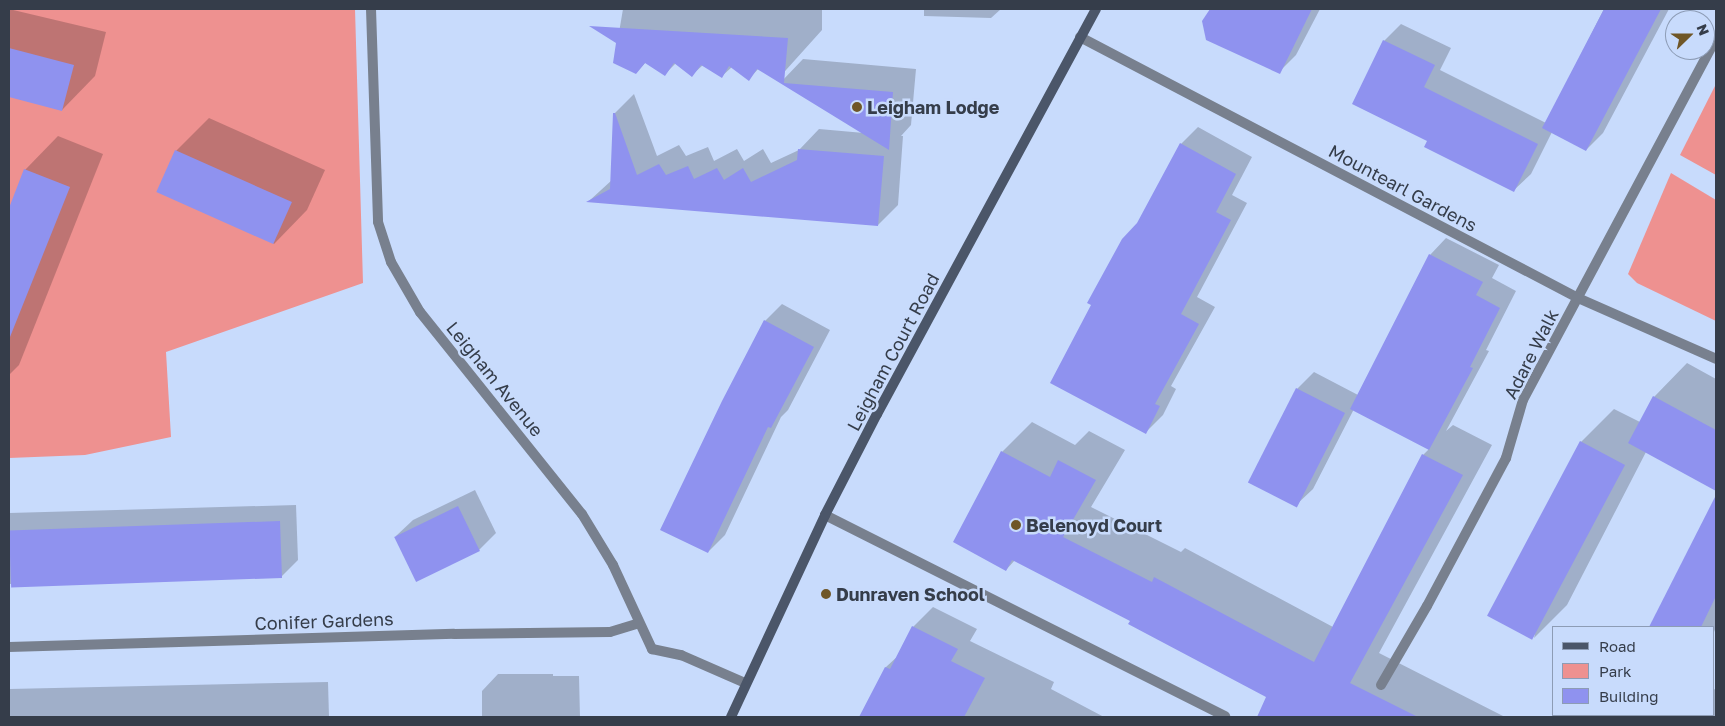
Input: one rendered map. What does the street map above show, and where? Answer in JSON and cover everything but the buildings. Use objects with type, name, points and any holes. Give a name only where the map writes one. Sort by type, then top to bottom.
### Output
[{"type":"street","name":"Leigham Avenue","points":[[371,9],[378,222],[391,262],[420,312],[582,514],[613,566],[652,649],[681,655],[746,683]]},
{"type":"street","name":"Leigham Court Road","points":[[731,717],[825,515],[877,414],[1096,9]]},
{"type":"street","name":"Mountearl Gardens","points":[[1080,37],[1578,298],[1716,359]]},
{"type":"street","name":"Adare Walk","points":[[1381,685],[1506,458],[1523,400],[1716,40]]},
{"type":"street","points":[[825,515],[1225,716]]},
{"type":"street","name":"Conifer Gardens","points":[[9,647],[454,634],[610,632],[639,623]]},
{"type":"green space","points":[[9,9],[355,9],[363,283],[166,352],[171,437],[85,455],[9,458]]},
{"type":"green space","points":[[1716,84],[1716,175],[1680,155]]},
{"type":"green space","points":[[1671,173],[1716,200],[1716,321],[1637,283],[1628,274]]},
{"type":"place","name":"Leigham Lodge","points":[[857,107]]},
{"type":"place","name":"Belenoyd Court","points":[[1016,525]]},
{"type":"place","name":"Dunraven School","points":[[826,594]]}]
